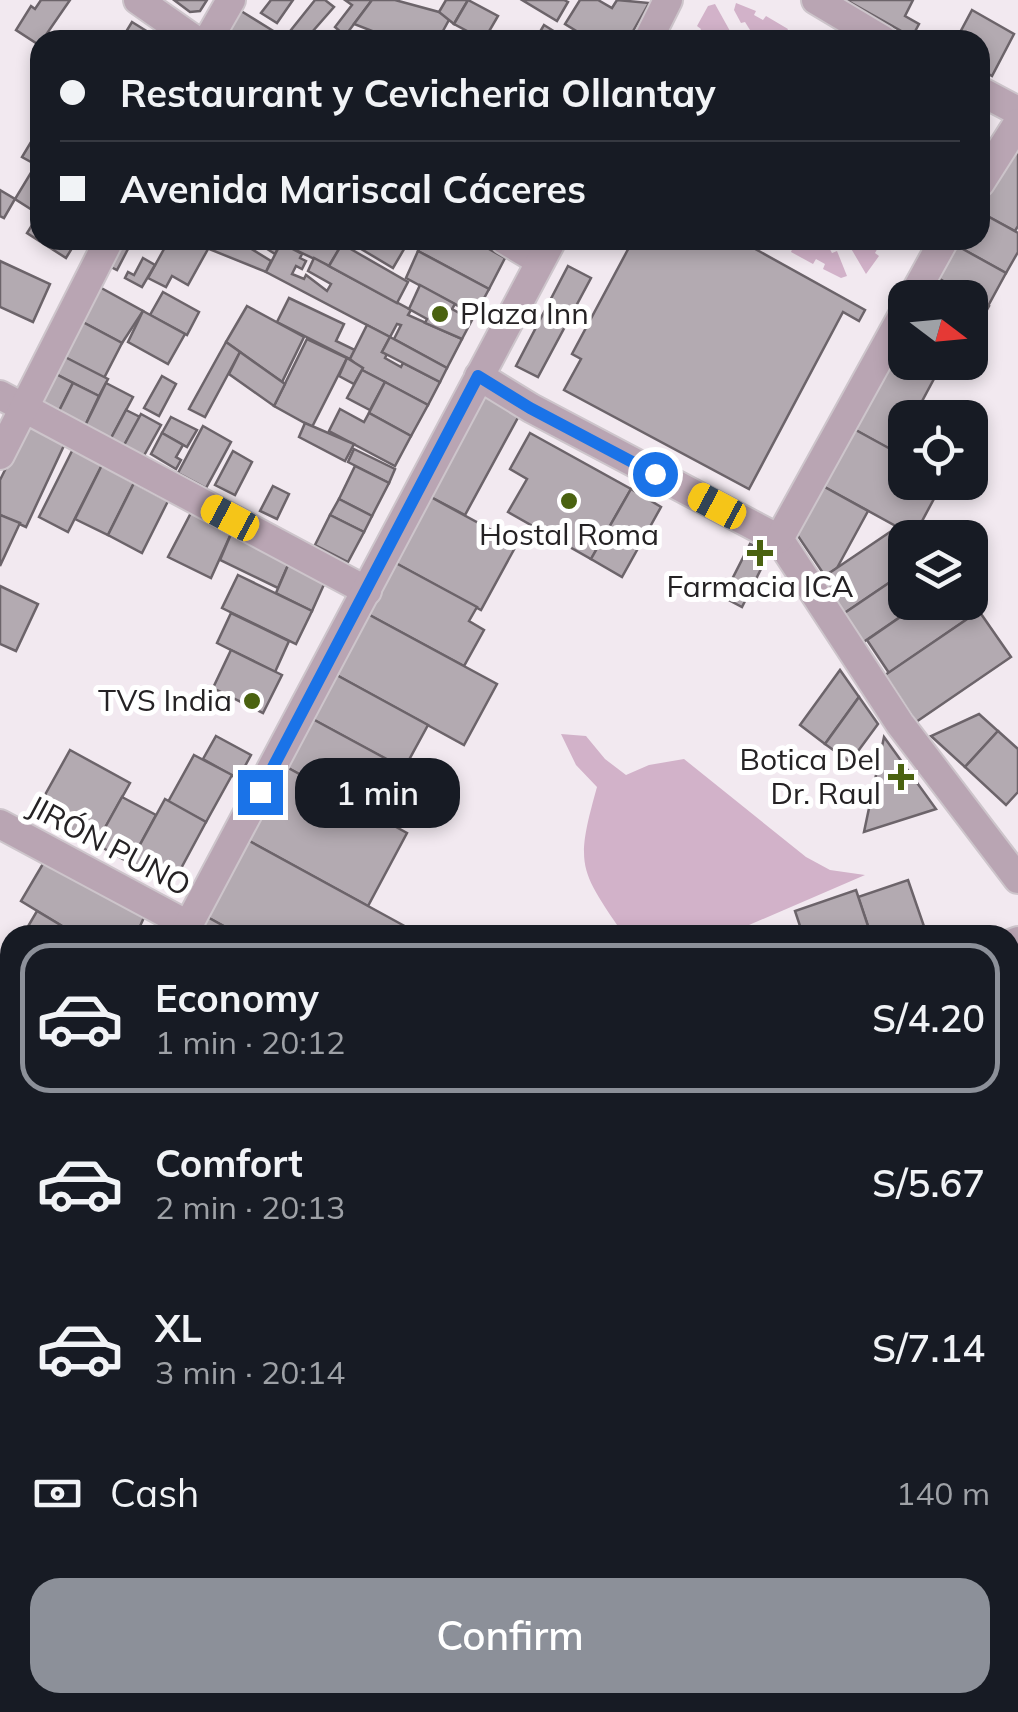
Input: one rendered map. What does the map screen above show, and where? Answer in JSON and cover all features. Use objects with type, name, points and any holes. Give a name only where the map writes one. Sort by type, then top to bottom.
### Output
[{"type":"street","points":[[138,0],[181,30]]},
{"type":"street","points":[[214,30],[230,0]]},
{"type":"street","points":[[653,30],[668,0]]},
{"type":"street","points":[[816,0],[866,30]]},
{"type":"street","points":[[990,96],[1018,111]]},
{"type":"street","points":[[990,166],[1018,123]]},
{"type":"street","points":[[0,455],[13,402],[102,250]]},
{"type":"street","points":[[188,925],[546,250]]},
{"type":"street","points":[[922,280],[938,250]]},
{"type":"street","points":[[779,539],[888,342]]},
{"type":"street","points":[[478,376],[530,408],[779,539],[900,724],[1018,879]]},
{"type":"street","points":[[13,402],[367,591]]},
{"type":"street","name":"JIRÓN PUNO","points":[[0,824],[176,925]]},
{"type":"shaded area","points":[[736,3],[756,11],[754,15],[763,20],[766,16],[788,29],[750,30],[734,10]]},
{"type":"shaded area","points":[[715,4],[729,30],[700,30],[697,26],[708,6]]},
{"type":"shaded area","points":[[852,250],[877,250],[879,256],[866,274]]},
{"type":"shaded area","points":[[837,251],[847,276],[841,278],[823,269],[825,264],[816,259],[813,264],[791,252]]},
{"type":"shaded area","points":[[561,734],[586,736],[605,759],[626,775],[649,765],[684,759],[806,857],[830,870],[865,875],[749,925],[618,925],[585,866],[586,834],[597,787],[576,765]]},
{"type":"building","points":[[41,0],[70,0],[49,30],[30,30],[30,39],[16,30],[31,6],[35,9]]},
{"type":"building","points":[[174,0],[207,0],[200,11],[190,12]]},
{"type":"building","points":[[271,0],[293,0],[277,23],[261,13]]},
{"type":"building","points":[[315,0],[325,0],[334,7],[314,30],[291,30]]},
{"type":"building","points":[[345,0],[372,0],[350,30],[338,30],[335,27],[352,5]]},
{"type":"building","points":[[372,0],[395,0],[450,18],[443,30],[369,30],[354,24]]},
{"type":"building","points":[[446,0],[468,0],[454,24],[439,12]]},
{"type":"building","points":[[468,0],[498,16],[490,30],[465,30],[454,24]]},
{"type":"building","points":[[522,0],[564,0],[568,2],[557,21]]},
{"type":"building","points":[[580,0],[598,0],[612,8],[617,0],[649,3],[634,30],[575,30],[565,24]]},
{"type":"building","points":[[846,0],[913,0],[905,16],[919,24],[916,30],[900,30]]},
{"type":"building","points":[[972,10],[1014,34],[992,76],[990,30],[961,30]]},
{"type":"building","points":[[241,11],[272,30],[230,30]]},
{"type":"building","points":[[132,22],[145,30],[127,30]]},
{"type":"building","points":[[1018,133],[1015,231],[990,217],[990,185]]},
{"type":"building","points":[[30,144],[30,161],[22,157]]},
{"type":"building","points":[[30,174],[30,209],[15,199]]},
{"type":"building","points":[[0,190],[15,199],[4,218],[0,216]]},
{"type":"building","points":[[990,218],[1018,233],[1018,252],[1006,273],[964,250],[990,250]]},
{"type":"building","points":[[54,250],[71,250],[66,258]]},
{"type":"building","points":[[112,250],[127,250],[117,270],[105,264]]},
{"type":"building","points":[[163,250],[207,250],[188,285],[172,276],[166,287],[148,278]]},
{"type":"building","points":[[212,250],[253,250],[271,261],[266,272]]},
{"type":"building","points":[[277,250],[294,250],[306,261],[302,269],[296,266],[292,274],[304,279],[306,275],[327,291],[331,284],[308,271],[314,258],[411,310],[408,315],[462,339],[447,368],[394,339],[401,325],[397,324],[390,337],[266,272]]},
{"type":"building","points":[[296,250],[338,250],[329,266]]},
{"type":"building","points":[[338,250],[352,250],[408,282],[397,303],[329,266]]},
{"type":"building","points":[[363,250],[404,250],[393,268]]},
{"type":"building","points":[[491,250],[505,258],[489,289],[418,251]]},
{"type":"building","points":[[628,250],[757,250],[865,310],[859,321],[843,312],[749,489],[564,390],[581,359],[572,354]]},
{"type":"building","points":[[948,250],[965,250],[1006,273],[988,306],[988,280],[941,280],[934,276]]},
{"type":"building","points":[[418,251],[489,289],[475,315],[406,278]]},
{"type":"building","points":[[143,258],[155,265],[142,287],[125,278],[128,272],[134,275]]},
{"type":"building","points":[[0,261],[50,284],[33,322],[0,307]]},
{"type":"building","points":[[568,266],[591,278],[538,377],[516,366]]},
{"type":"building","points":[[94,284],[143,311],[122,343],[77,319]]},
{"type":"building","name":"Plaza Inn","points":[[420,285],[455,304],[452,309],[472,320],[462,339],[425,323],[427,319],[409,309]]},
{"type":"building","points":[[163,292],[199,312],[187,335],[150,315]]},
{"type":"building","points":[[289,298],[344,324],[336,341],[355,350],[350,359],[277,322]]},
{"type":"building","points":[[247,306],[304,337],[282,382],[226,342]]},
{"type":"building","points":[[143,311],[185,334],[168,364],[128,342]]},
{"type":"building","points":[[77,319],[122,343],[104,378],[59,354]]},
{"type":"building","points":[[367,325],[390,337],[382,352],[387,354],[385,358],[440,382],[428,405],[362,370],[350,359]]},
{"type":"building","points":[[390,337],[447,368],[440,382],[382,352]]},
{"type":"building","points":[[307,339],[347,358],[312,427],[274,406]]},
{"type":"building","points":[[226,342],[240,352],[205,417],[189,409]]},
{"type":"building","points":[[240,352],[285,384],[274,406],[229,374]]},
{"type":"building","points":[[59,354],[108,379],[99,396],[50,371]]},
{"type":"building","points":[[347,358],[363,368],[354,384],[339,376]]},
{"type":"building","points":[[888,363],[888,380],[933,380],[923,400],[888,400],[888,448],[852,428]]},
{"type":"building","points":[[362,370],[385,382],[370,410],[347,398]]},
{"type":"building","points":[[50,371],[73,383],[57,415],[36,398]]},
{"type":"building","points":[[162,376],[176,384],[159,416],[144,408]]},
{"type":"building","points":[[385,382],[428,405],[411,436],[369,413]]},
{"type":"building","points":[[73,383],[99,396],[84,428],[57,415]]},
{"type":"building","points":[[106,383],[133,397],[109,442],[84,428]]},
{"type":"building","points":[[484,392],[521,412],[465,515],[427,495]]},
{"type":"building","points":[[340,409],[364,422],[369,413],[411,436],[395,466],[329,431]]},
{"type":"building","points":[[126,410],[140,417],[122,449],[109,442]]},
{"type":"building","points":[[141,414],[161,425],[142,459],[122,449]]},
{"type":"building","points":[[171,417],[197,430],[187,447],[162,433]]},
{"type":"building","points":[[29,422],[67,439],[26,527],[0,515],[0,480]]},
{"type":"building","points":[[305,423],[354,444],[345,461],[299,437]]},
{"type":"building","points":[[203,426],[231,442],[206,488],[178,473]]},
{"type":"building","points":[[852,428],[888,448],[888,500],[933,500],[923,520],[888,522],[821,485]]},
{"type":"building","points":[[162,433],[183,445],[176,457],[181,460],[176,469],[151,454]]},
{"type":"building","name":"Hostal Roma","points":[[530,433],[631,489],[591,559],[508,512],[527,479],[510,469]]},
{"type":"building","points":[[73,449],[102,465],[68,532],[39,517]]},
{"type":"building","points":[[354,449],[395,469],[389,483],[348,462]]},
{"type":"building","points":[[233,451],[252,462],[235,495],[215,485]]},
{"type":"building","points":[[102,465],[134,483],[108,535],[75,519]]},
{"type":"building","points":[[355,466],[389,483],[372,516],[339,499]]},
{"type":"building","points":[[134,483],[168,501],[142,553],[108,535]]},
{"type":"building","points":[[821,485],[868,511],[837,568],[825,576],[796,533]]},
{"type":"building","points":[[273,486],[289,494],[277,519],[260,511]]},
{"type":"building","points":[[631,489],[661,507],[622,577],[591,559]]},
{"type":"building","points":[[427,495],[517,544],[481,610],[392,561]]},
{"type":"building","points":[[339,499],[372,516],[364,532],[330,515]]},
{"type":"building","points":[[194,507],[234,527],[211,578],[168,557]]},
{"type":"building","points":[[0,515],[20,523],[0,566]]},
{"type":"building","points":[[330,515],[364,532],[348,562],[315,545]]},
{"type":"building","points":[[234,527],[292,556],[278,588],[220,560]]},
{"type":"building","points":[[888,533],[888,584],[843,614],[819,580]]},
{"type":"building","points":[[750,544],[769,553],[742,607],[723,597]]},
{"type":"building","points":[[292,556],[326,580],[312,611],[276,593]]},
{"type":"building","points":[[392,561],[477,607],[469,621],[484,630],[464,666],[364,612]]},
{"type":"building","points":[[238,575],[312,611],[296,644],[222,608]]},
{"type":"building","points":[[888,584],[888,620],[896,620],[862,643],[843,614]]},
{"type":"building","points":[[0,586],[38,604],[16,651],[0,644]]},
{"type":"building","points":[[364,612],[497,684],[464,745],[331,672]]},
{"type":"building","points":[[231,613],[289,641],[275,672],[217,643]]},
{"type":"building","points":[[896,620],[966,620],[889,673],[867,640]]},
{"type":"building","points":[[966,620],[985,620],[1011,657],[916,722],[885,675]]},
{"type":"building","points":[[231,650],[282,675],[263,713],[213,688]]},
{"type":"building","points":[[840,670],[859,697],[825,744],[800,725]]},
{"type":"building","points":[[331,672],[428,725],[404,769],[307,716]]},
{"type":"building","points":[[859,697],[878,724],[850,762],[825,744]]},
{"type":"building","points":[[979,714],[998,731],[965,767],[931,736]]},
{"type":"building","points":[[307,716],[418,776],[391,825],[281,764]]},
{"type":"building","points":[[998,731],[1018,749],[1018,792],[1006,805],[965,767]]},
{"type":"building","points":[[216,736],[251,755],[238,779],[203,759]]},
{"type":"building","points":[[884,737],[936,809],[864,832]]},
{"type":"building","points":[[70,750],[130,783],[96,844],[36,811]]},
{"type":"building","points":[[194,755],[232,775],[206,822],[168,802]]},
{"type":"building","points":[[281,764],[407,833],[368,906],[242,837]]},
{"type":"building","points":[[122,797],[156,815],[130,863],[96,844]]},
{"type":"building","points":[[165,799],[206,822],[172,885],[130,863]]},
{"type":"building","points":[[242,837],[403,925],[222,925],[200,913]]},
{"type":"building","points":[[47,857],[146,913],[141,925],[61,925],[21,901]]},
{"type":"building","points":[[908,880],[924,925],[868,925],[858,897]]},
{"type":"building","points":[[856,890],[868,925],[800,925],[795,911]]},
{"type":"building","points":[[37,911],[60,925],[29,925]]},
{"type":"building","points":[[200,913],[222,925],[193,925]]},
{"type":"place","name":"Plaza Inn","points":[[440,314]]},
{"type":"place","name":"Hostal Roma","points":[[569,501]]},
{"type":"place","name":"Farmacia ICA","points":[[760,553]]},
{"type":"place","name":"TVS India","points":[[252,701]]},
{"type":"place","name":"Botica Del Dr. Raul","points":[[901,777]]},
{"type":"route","points":[[260,792],[478,376],[655,474]]}]
